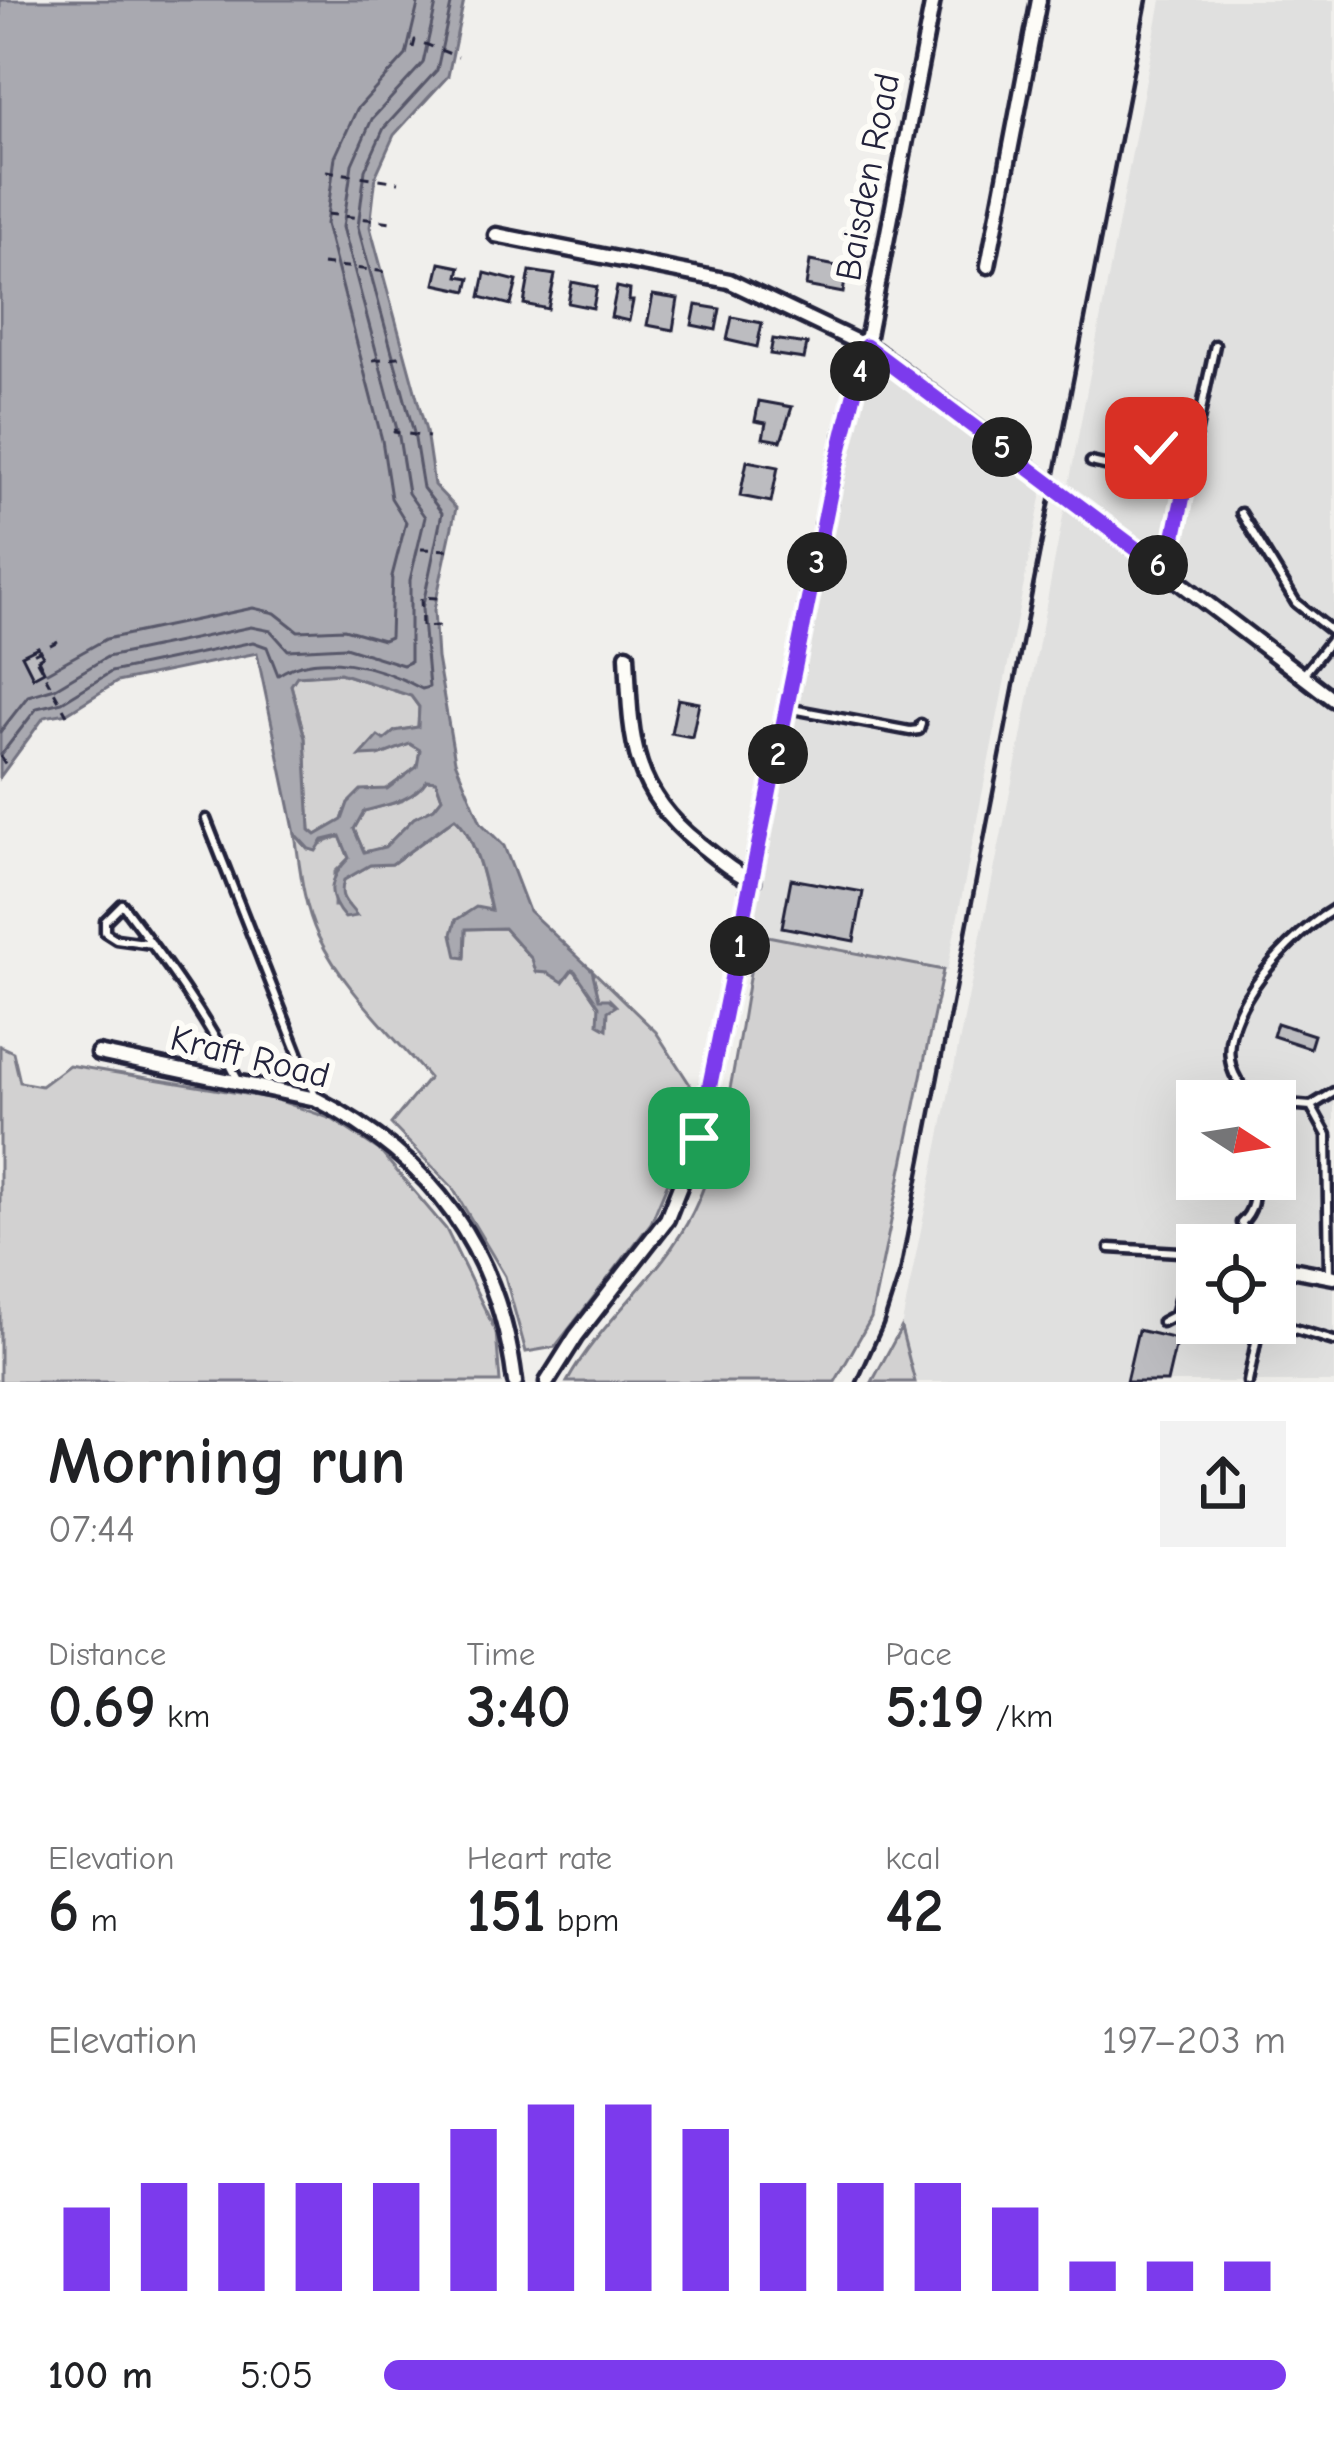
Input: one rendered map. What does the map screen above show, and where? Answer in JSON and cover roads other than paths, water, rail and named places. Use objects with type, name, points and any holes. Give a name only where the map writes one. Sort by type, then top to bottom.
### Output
[{"type":"street","name":"Baisden Road","points":[[547,1382],[576,1336],[653,1240],[680,1193],[706,1110],[833,479],[866,346],[933,0]]},
{"type":"street","points":[[988,266],[1039,0]]},
{"type":"street","points":[[496,235],[729,281],[866,346],[1334,700]]},
{"type":"street","points":[[627,655],[632,739],[648,788],[689,836],[738,875],[753,881]]},
{"type":"street","name":"Kraft Road","points":[[98,1053],[316,1099],[402,1154],[455,1213],[495,1289],[515,1382]]},
{"type":"street","points":[[1296,1270],[1331,1276]]},
{"type":"lane","points":[[1167,572],[1215,345]]},
{"type":"lane","points":[[1091,462],[1140,473],[1156,448],[1192,453]]},
{"type":"lane","points":[[1241,513],[1296,603],[1334,634],[1302,676]]},
{"type":"lane","points":[[787,708],[910,731],[919,730],[921,724]]},
{"type":"lane","points":[[206,819],[316,1099]]},
{"type":"lane","points":[[152,944],[116,939],[104,932],[106,921],[122,904],[186,989],[238,1080]]},
{"type":"lane","points":[[1237,1080],[1228,1056],[1237,1015],[1263,972],[1306,926],[1334,910]]},
{"type":"lane","points":[[1296,1105],[1311,1106],[1334,1092]]},
{"type":"lane","points":[[1311,1106],[1327,1135],[1331,1276]]},
{"type":"lane","points":[[1110,1247],[1176,1255]]},
{"type":"lane","points":[[1162,1322],[1174,1315],[1176,1308]]},
{"type":"lane","points":[[1248,1382],[1258,1332],[1284,1326],[1334,1342]]},
{"type":"water","points":[[0,0],[464,0],[448,76],[394,135],[376,175],[370,227],[426,431],[434,485],[456,508],[434,610],[437,658],[455,761],[481,823],[504,846],[529,911],[592,970],[599,999],[609,999],[616,1006],[608,1011],[607,1029],[598,1024],[599,1006],[575,971],[563,982],[536,972],[532,959],[504,928],[466,929],[465,958],[457,957],[452,934],[456,920],[476,907],[491,910],[474,848],[455,818],[392,864],[370,865],[344,880],[343,896],[357,916],[345,918],[334,902],[332,887],[349,858],[340,836],[323,840],[316,851],[295,834],[257,653],[117,682],[67,713],[44,717],[0,777]],"holes":[[[340,673],[411,696],[419,707],[418,727],[395,731],[384,740],[378,736],[360,756],[381,755],[410,744],[420,750],[417,767],[387,789],[361,790],[348,803],[342,820],[316,835],[310,830],[305,738],[291,685],[297,676]],[[427,780],[436,781],[442,798],[434,808],[414,818],[385,847],[364,852],[354,829],[364,811],[407,797]]]},
{"type":"railway","points":[[857,1382],[900,1272],[1147,0]]}]
